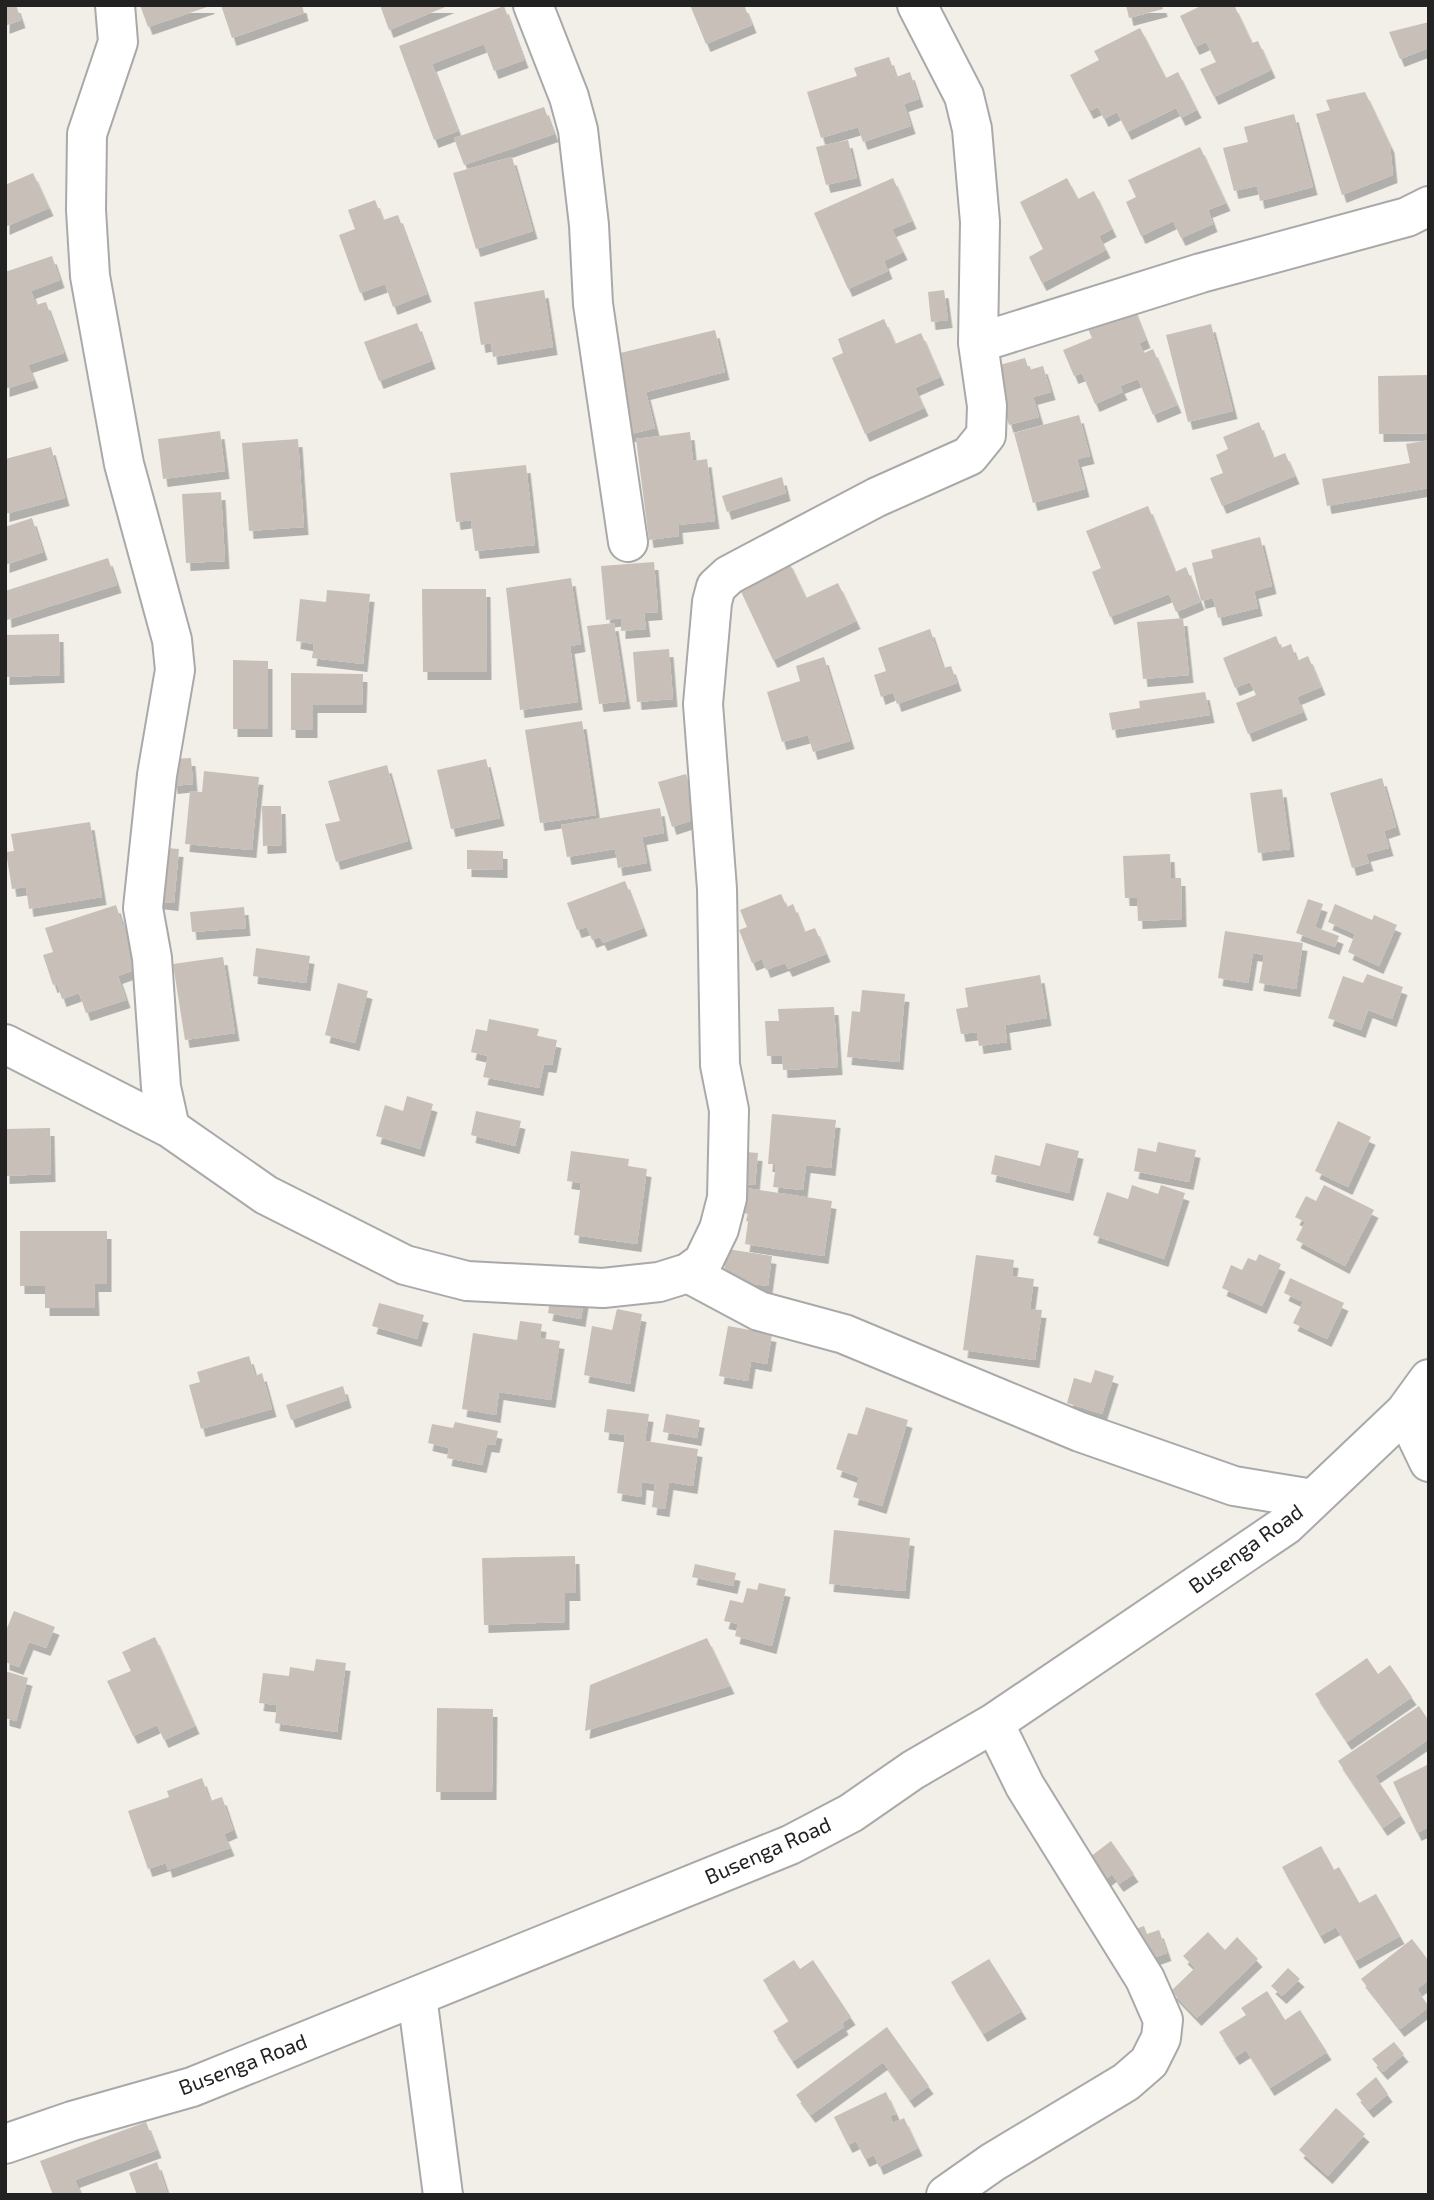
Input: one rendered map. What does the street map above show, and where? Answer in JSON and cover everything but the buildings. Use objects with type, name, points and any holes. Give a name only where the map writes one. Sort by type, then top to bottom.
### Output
[{"type":"street","points":[[115,5],[118,42],[87,134],[86,210],[90,276],[124,464],[173,640],[175,670],[158,775],[142,908],[152,958],[161,1087],[170,1128]]},
{"type":"street","points":[[533,5],[569,97],[578,130],[589,225],[593,304],[628,542]]},
{"type":"street","points":[[5,1044],[170,1128],[266,1195],[405,1265],[467,1281],[603,1288],[659,1282],[688,1273],[704,1262],[719,1229],[727,1198],[729,1110],[720,1065],[717,889],[703,704],[712,602],[716,587],[729,575],[877,496],[969,456],[986,435],[987,406],[978,343],[980,222],[972,129],[964,96],[917,5]]},
{"type":"street","points":[[978,343],[1201,273],[1422,214]]},
{"type":"street","points":[[688,1273],[759,1311],[844,1334],[1092,1436],[1234,1486],[1313,1499]]},
{"type":"street","name":"Busenga Road","points":[[5,2144],[72,2121],[192,2087],[790,1845],[851,1813],[913,1770],[993,1723],[1286,1525],[1405,1412],[1429,1379]]},
{"type":"street","points":[[1405,1412],[1429,1462]]},
{"type":"street","points":[[946,2195],[993,2162],[1126,2082],[1149,2062],[1161,2038],[1163,2020],[1145,1979],[1025,1786],[993,1723]]},
{"type":"street","points":[[417,1996],[443,2195]]}]
